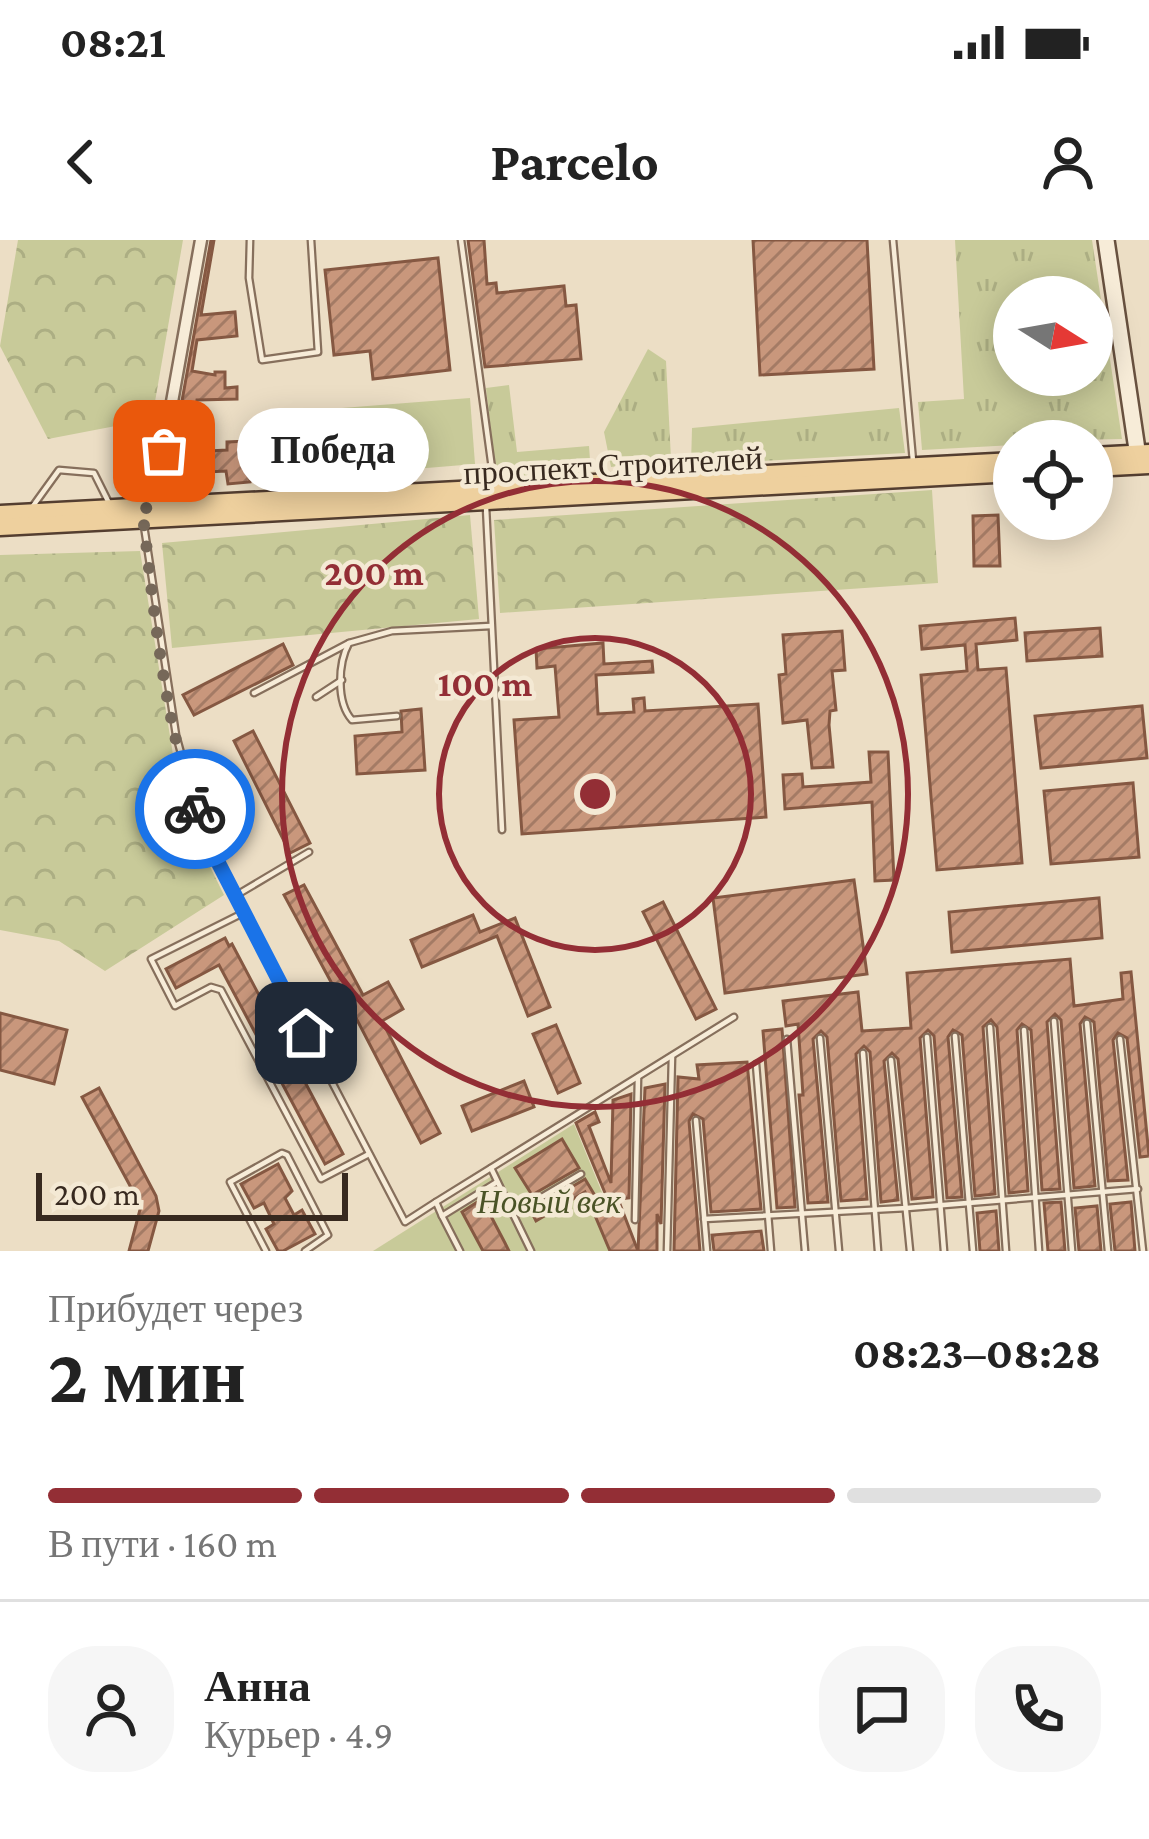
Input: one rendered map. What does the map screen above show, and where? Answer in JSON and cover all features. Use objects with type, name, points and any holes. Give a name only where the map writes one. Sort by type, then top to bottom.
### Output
[{"type":"main road","points":[[1113,457],[1144,459]]},
{"type":"main road","points":[[1113,464],[1144,459]]},
{"type":"main road","name":"проспект Строителей","points":[[914,472],[993,463]]},
{"type":"main road","name":"проспект Строителей","points":[[0,527],[146,513],[914,472],[993,472]]},
{"type":"main road","name":"проспект Строителей","points":[[0,514],[146,513]]},
{"type":"street","points":[[146,513],[201,240]]},
{"type":"street","points":[[1106,240],[1144,459]]},
{"type":"lane","points":[[250,240],[249,278],[262,360],[318,352],[311,240]]},
{"type":"lane","points":[[461,240],[490,495],[484,529],[502,830]]},
{"type":"lane","points":[[892,240],[914,472]]},
{"type":"lane","points":[[28,513],[58,470],[94,472],[112,510]]},
{"type":"lane","points":[[146,513],[143,541],[162,664],[180,754],[205,837],[405,1222],[734,1017]]},
{"type":"lane","points":[[254,693],[349,643],[392,631],[491,626]]},
{"type":"lane","points":[[349,643],[341,658],[344,711],[352,720],[397,716]]},
{"type":"lane","points":[[316,697],[342,680]]},
{"type":"lane","points":[[235,896],[310,852]]},
{"type":"lane","points":[[244,913],[151,959],[175,1006],[211,987],[221,990],[321,1179]]},
{"type":"lane","points":[[1054,1021],[1072,1251]]},
{"type":"lane","points":[[1087,1023],[1108,1251]]},
{"type":"lane","points":[[990,1027],[1006,1251]]},
{"type":"lane","points":[[1024,1030],[1039,1251]]},
{"type":"lane","points":[[955,1036],[973,1251]]},
{"type":"lane","points":[[928,1037],[944,1251]]},
{"type":"lane","points":[[820,1038],[839,1251]]},
{"type":"lane","points":[[787,1039],[805,1251]]},
{"type":"lane","points":[[1120,1039],[1143,1251]]},
{"type":"lane","points":[[863,1053],[878,1251]]},
{"type":"lane","points":[[668,1251],[672,1056]]},
{"type":"lane","points":[[891,1060],[910,1251]]},
{"type":"lane","points":[[756,1064],[771,1251]]},
{"type":"lane","points":[[635,1220],[638,1077]]},
{"type":"lane","points":[[696,1120],[707,1251]]},
{"type":"lane","points":[[266,1251],[231,1179],[284,1153],[328,1235],[305,1251]]},
{"type":"lane","points":[[304,1188],[369,1154]]},
{"type":"lane","points":[[491,1168],[531,1251]]},
{"type":"lane","points":[[513,1214],[581,1174]]},
{"type":"lane","points":[[442,1216],[497,1182]]},
{"type":"lane","points":[[704,1219],[1138,1189]]},
{"type":"lane","points":[[436,1202],[460,1251]]},
{"type":"green space","points":[[18,240],[183,240],[152,419],[48,439],[0,346]]},
{"type":"green space","points":[[955,240],[1092,240],[1097,276],[993,276],[993,396],[1113,396],[1113,379],[1122,439],[1113,439],[1113,420],[993,420],[993,446],[922,450],[918,402],[964,399]]},
{"type":"green space","points":[[648,349],[666,361],[671,459],[611,467],[604,432]]},
{"type":"green space","points":[[509,385],[517,452],[589,446],[591,474],[510,479],[495,468],[486,388]]},
{"type":"green space","points":[[470,398],[475,464],[270,481],[265,414]]},
{"type":"green space","points":[[899,408],[905,453],[691,465],[692,428]]},
{"type":"green space","points":[[932,490],[938,583],[500,613],[494,520]]},
{"type":"green space","points":[[470,515],[479,619],[172,648],[162,543]]},
{"type":"green space","points":[[140,551],[182,810],[224,895],[105,971],[59,941],[0,930],[0,555]]},
{"type":"green space","name":"Новый век","points":[[574,1124],[626,1251],[373,1251]]},
{"type":"building","points":[[211,240],[201,315],[235,312],[237,336],[197,340],[192,371],[225,372],[225,388],[237,387],[237,399],[197,400],[195,414],[180,412]]},
{"type":"building","points":[[468,240],[484,240],[487,284],[496,283],[497,293],[564,286],[566,306],[576,305],[581,359],[485,367]]},
{"type":"building","points":[[753,240],[867,240],[874,369],[760,375]]},
{"type":"building","points":[[438,258],[450,370],[373,379],[370,351],[334,355],[325,270]]},
{"type":"building","points":[[248,441],[250,482],[228,484],[226,471],[169,474],[174,446],[188,445],[189,452],[227,450],[227,442]]},
{"type":"building","points":[[993,515],[1000,566],[974,566],[973,516]]},
{"type":"building","points":[[1015,618],[1017,640],[976,644],[978,670],[1006,668],[1022,863],[937,870],[921,675],[967,671],[965,645],[922,649],[920,626]]},
{"type":"building","points":[[1100,628],[1102,656],[1027,661],[1025,633]]},
{"type":"building","points":[[842,631],[845,670],[832,671],[833,767],[812,768],[807,720],[783,723],[779,675],[786,674],[783,635]]},
{"type":"building","points":[[603,643],[604,664],[652,661],[653,672],[596,675],[598,714],[634,712],[633,699],[644,698],[645,711],[758,704],[766,817],[522,834],[514,720],[559,717],[555,666],[537,668],[536,649]]},
{"type":"building","points":[[283,644],[293,665],[194,715],[183,695]]},
{"type":"building","points":[[1142,706],[1147,758],[1041,768],[1035,716]]},
{"type":"building","points":[[421,709],[425,770],[357,774],[355,736],[402,732],[401,711]]},
{"type":"building","points":[[253,731],[310,843],[290,853],[234,741]]},
{"type":"building","points":[[869,752],[888,752],[894,880],[875,881],[872,802],[785,809],[783,775],[802,774],[803,787],[871,782]]},
{"type":"building","points":[[1133,783],[1139,857],[1051,864],[1044,791]]},
{"type":"building","points":[[854,880],[867,974],[725,993],[713,898]]},
{"type":"building","points":[[304,885],[363,995],[388,982],[403,1009],[382,1021],[440,1133],[421,1143],[342,991],[337,993],[284,895]]},
{"type":"building","points":[[1099,898],[1102,938],[952,952],[949,912]]},
{"type":"building","points":[[663,902],[716,1009],[696,1019],[643,912]]},
{"type":"building","points":[[473,915],[480,932],[515,918],[550,1007],[528,1016],[497,936],[422,967],[411,940]]},
{"type":"building","points":[[225,938],[343,1154],[325,1164],[219,965],[176,988],[166,969]]},
{"type":"building","points":[[1070,959],[1074,1006],[1123,999],[1121,973],[1131,972],[1149,1156],[1140,1157],[1127,1038],[1118,1033],[1113,1040],[1128,1180],[1108,1181],[1094,1022],[1085,1017],[1080,1024],[1095,1186],[1074,1188],[1061,1020],[1055,1014],[1047,1022],[1060,1189],[1042,1190],[1031,1030],[1022,1024],[1017,1030],[1028,1191],[1009,1193],[997,1027],[991,1020],[983,1027],[995,1194],[975,1196],[962,1035],[953,1030],[948,1037],[962,1197],[947,1198],[934,1036],[928,1030],[920,1038],[933,1197],[912,1199],[898,1059],[892,1053],[884,1061],[898,1200],[881,1202],[870,1052],[864,1046],[856,1054],[867,1199],[841,1201],[827,1037],[821,1031],[813,1039],[828,1202],[808,1203],[798,1024],[786,1026],[783,1001],[858,992],[862,1031],[911,1028],[907,973]]},
{"type":"building","points":[[0,1013],[67,1030],[54,1084],[0,1070]]},
{"type":"building","points":[[556,1025],[580,1083],[558,1093],[533,1034]]},
{"type":"building","points":[[782,1029],[795,1207],[777,1208],[763,1031]]},
{"type":"building","points":[[747,1062],[761,1209],[711,1212],[703,1119],[693,1114],[689,1121],[700,1251],[674,1251],[678,1077],[699,1079],[697,1065]]},
{"type":"building","points":[[524,1081],[534,1107],[472,1131],[462,1106]]},
{"type":"building","points":[[665,1084],[657,1251],[638,1251],[645,1088]]},
{"type":"building","points":[[99,1088],[156,1196],[159,1211],[148,1251],[129,1251],[141,1206],[82,1097]]},
{"type":"building","points":[[631,1094],[629,1198],[618,1199],[638,1251],[610,1251],[585,1192],[536,1221],[531,1211],[585,1179],[603,1209],[610,1205],[576,1123],[595,1112],[599,1122],[589,1126],[611,1183],[613,1100]]},
{"type":"building","points":[[562,1139],[579,1168],[532,1195],[515,1168]]},
{"type":"building","points":[[278,1164],[292,1191],[285,1198],[294,1215],[302,1210],[315,1234],[283,1251],[278,1251],[266,1229],[274,1224],[264,1203],[254,1208],[241,1184]]},
{"type":"building","points":[[482,1199],[509,1251],[483,1251],[462,1212]]},
{"type":"building","points":[[1061,1202],[1065,1251],[1048,1251],[1044,1203]]},
{"type":"building","points":[[1131,1202],[1135,1251],[1115,1251],[1110,1204]]},
{"type":"building","points":[[1097,1206],[1101,1251],[1079,1251],[1075,1208]]},
{"type":"building","points":[[996,1211],[999,1251],[980,1251],[977,1213]]},
{"type":"building","points":[[761,1231],[764,1251],[714,1251],[712,1235]]},
{"type":"way so far","points":[[164,451],[153,508],[142,508],[143,541],[169,700],[195,809]]},
{"type":"place","name":"Победа","points":[[164,451]]},
{"type":"route","points":[[195,809],[306,1033]]}]
